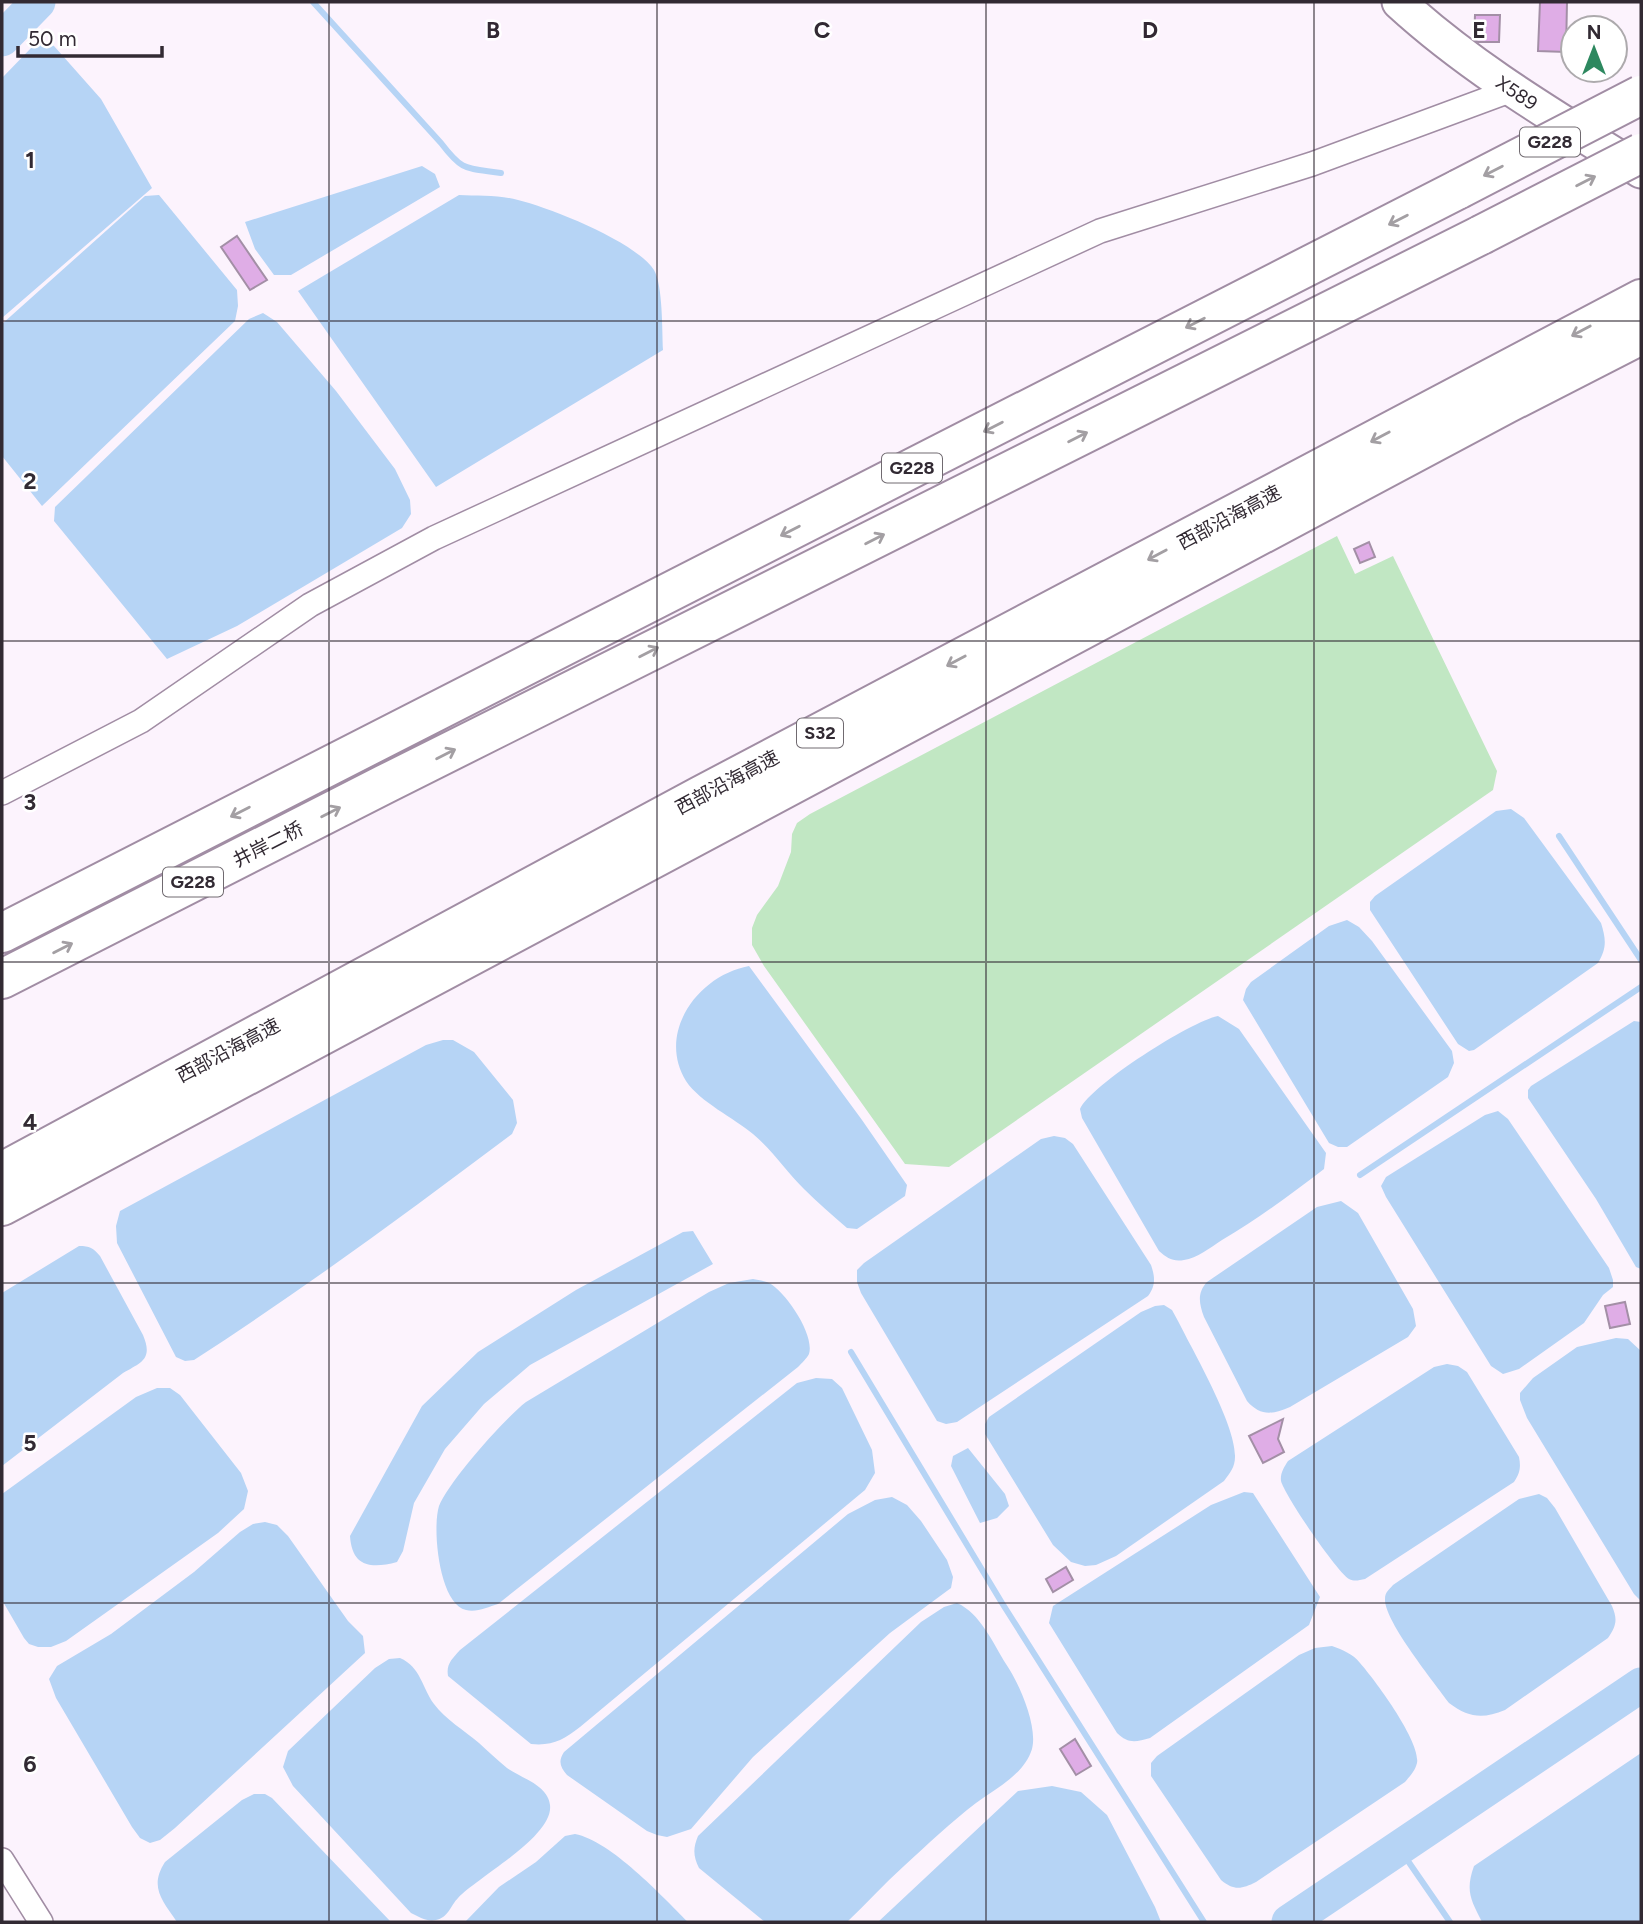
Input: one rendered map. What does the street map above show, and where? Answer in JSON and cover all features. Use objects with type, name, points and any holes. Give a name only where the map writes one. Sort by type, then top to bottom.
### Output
[{"type":"highway","name":"G228","points":[[2,933],[1641,95]]},
{"type":"highway","name":"井岸二桥","points":[[2,979],[1641,153]]},
{"type":"highway","name":"西部沿海高速","points":[[2,1172],[700,796],[1641,299]]},
{"type":"highway","name":"西部沿海高速","points":[[2,1207],[1469,423],[1641,335]]},
{"type":"street","name":"X589","points":[[1399,2],[1436,36],[1512,90],[1641,172]]},
{"type":"street","points":[[2,793],[141,720],[310,605],[434,538],[1100,231],[1312,164],[1512,90]]},
{"type":"street","points":[[2,1860],[41,1922]]},
{"type":"green space","points":[[1337,536],[1355,574],[1393,556],[1497,771],[1493,790],[949,1167],[905,1164],[764,966],[752,945],[752,928],[757,915],[778,886],[791,852],[792,834],[797,823]]},
{"type":"water","points":[[44,42],[54,46],[101,99],[152,188],[2,318],[2,78],[33,46]]},
{"type":"water","points":[[422,166],[435,174],[440,187],[291,275],[274,275],[255,249],[245,222]]},
{"type":"water","points":[[159,195],[237,290],[235,321],[42,506],[2,456],[2,324],[145,196]]},
{"type":"water","points":[[459,195],[496,196],[533,204],[592,228],[630,248],[644,259],[657,277],[663,350],[436,487],[298,291]]},
{"type":"water","points":[[263,313],[277,322],[336,391],[395,469],[410,500],[411,514],[402,528],[237,626],[167,659],[54,521],[55,507],[249,319]]},
{"type":"water","points":[[1511,809],[1524,818],[1601,923],[1604,948],[1598,963],[1469,1051],[1458,1044],[1370,910],[1370,902],[1496,811]]},
{"type":"water","points":[[1347,920],[1359,927],[1372,941],[1452,1051],[1454,1063],[1448,1077],[1347,1147],[1338,1147],[1329,1143],[1243,1000],[1251,982],[1329,926]]},
{"type":"water","points":[[749,966],[907,1185],[905,1196],[857,1229],[847,1228],[804,1189],[753,1134],[692,1089],[678,1062],[676,1044],[680,1025],[699,993],[714,981]]},
{"type":"water","points":[[1218,1016],[1239,1029],[1326,1153],[1324,1169],[1261,1215],[1203,1252],[1189,1259],[1173,1260],[1159,1251],[1082,1118],[1080,1109],[1102,1085],[1143,1055],[1187,1029]]},
{"type":"water","points":[[1634,1021],[1641,1022],[1641,1269],[1636,1267],[1596,1199],[1528,1098],[1531,1086]]},
{"type":"water","points":[[453,1040],[474,1052],[513,1100],[517,1123],[512,1134],[355,1250],[235,1333],[194,1360],[185,1361],[176,1357],[117,1243],[116,1226],[120,1211],[426,1045]]},
{"type":"water","points":[[1498,1111],[1508,1119],[1609,1268],[1613,1280],[1613,1287],[1603,1295],[1584,1323],[1519,1369],[1503,1374],[1491,1366],[1381,1186],[1386,1177],[1485,1115]]},
{"type":"water","points":[[1054,1136],[1065,1138],[1073,1144],[1151,1265],[1154,1285],[1148,1296],[957,1422],[946,1424],[937,1421],[861,1293],[857,1270],[1041,1139]]},
{"type":"water","points":[[1341,1201],[1358,1213],[1413,1309],[1416,1326],[1408,1337],[1290,1407],[1278,1412],[1262,1412],[1247,1401],[1204,1317],[1200,1294],[1207,1282],[1317,1207]]},
{"type":"water","points":[[693,1231],[713,1264],[530,1365],[484,1404],[445,1449],[414,1503],[403,1551],[397,1562],[371,1565],[359,1560],[350,1536],[422,1406],[478,1352],[576,1290],[683,1232]]},
{"type":"water","points":[[79,1246],[91,1248],[100,1256],[143,1335],[146,1355],[2,1466],[2,1293]]},
{"type":"water","points":[[753,1279],[767,1282],[776,1288],[798,1315],[810,1346],[809,1354],[798,1367],[498,1604],[474,1611],[457,1605],[449,1594],[440,1564],[436,1531],[439,1506],[465,1467],[491,1436],[526,1402],[709,1292],[729,1283]]},
{"type":"water","points":[[1164,1305],[1172,1310],[1222,1408],[1233,1443],[1233,1467],[1224,1481],[1116,1556],[1096,1565],[1085,1566],[1071,1562],[1053,1545],[985,1434],[985,1424],[989,1417],[1141,1312]]},
{"type":"water","points":[[1616,1338],[1628,1339],[1641,1351],[1641,1601],[1634,1594],[1527,1418],[1520,1400],[1520,1393],[1533,1378],[1577,1347]]},
{"type":"water","points":[[1447,1364],[1458,1366],[1467,1372],[1519,1457],[1518,1476],[1514,1482],[1365,1579],[1349,1579],[1323,1549],[1292,1502],[1281,1481],[1284,1468],[1288,1461],[1434,1367]]},
{"type":"water","points":[[816,1378],[832,1379],[842,1388],[872,1450],[875,1473],[865,1490],[580,1727],[557,1741],[531,1744],[448,1676],[449,1665],[460,1650],[797,1383]]},
{"type":"water","points":[[157,1388],[170,1388],[180,1395],[241,1473],[248,1491],[244,1509],[218,1533],[66,1641],[51,1647],[29,1644],[2,1600],[2,1494],[136,1397]]},
{"type":"water","points":[[968,1448],[1005,1494],[1009,1506],[997,1518],[980,1523],[951,1466],[953,1456]]},
{"type":"water","points":[[1244,1492],[1253,1493],[1320,1597],[1309,1625],[1150,1738],[1136,1741],[1125,1739],[1117,1733],[1049,1623],[1053,1606],[1211,1505]]},
{"type":"water","points":[[1539,1494],[1547,1498],[1555,1508],[1612,1606],[1614,1626],[1608,1638],[1505,1710],[1483,1716],[1463,1712],[1449,1703],[1411,1652],[1387,1609],[1386,1595],[1393,1585],[1519,1499]]},
{"type":"water","points":[[892,1497],[907,1505],[921,1521],[947,1560],[953,1577],[951,1588],[890,1633],[753,1757],[691,1829],[667,1837],[647,1831],[567,1775],[561,1764],[564,1752],[848,1514],[875,1500]]},
{"type":"water","points":[[265,1522],[277,1525],[288,1536],[348,1621],[363,1636],[365,1653],[175,1828],[160,1840],[150,1843],[140,1838],[132,1827],[56,1698],[49,1679],[57,1666],[111,1634],[194,1572],[240,1532],[253,1524]]},
{"type":"water","points":[[957,1603],[973,1614],[985,1629],[1022,1693],[1032,1729],[1032,1749],[1028,1758],[1016,1774],[967,1810],[930,1842],[847,1922],[765,1922],[699,1868],[694,1852],[698,1836],[921,1622],[944,1607]]},
{"type":"water","points":[[1332,1646],[1357,1660],[1386,1697],[1412,1741],[1416,1766],[1405,1782],[1256,1882],[1242,1887],[1230,1886],[1221,1880],[1151,1776],[1151,1763],[1157,1756],[1299,1655],[1315,1648]]},
{"type":"water","points":[[400,1658],[417,1672],[430,1698],[444,1715],[507,1768],[539,1787],[550,1805],[548,1817],[528,1843],[468,1889],[444,1917],[433,1920],[411,1913],[293,1786],[283,1767],[288,1751],[375,1668],[389,1659]]},
{"type":"water","points":[[1641,1753],[1641,1922],[1482,1922],[1470,1895],[1474,1866]]},
{"type":"water","points":[[1052,1786],[1081,1792],[1107,1815],[1161,1922],[878,1922],[1018,1791]]},
{"type":"water","points":[[254,1794],[265,1794],[272,1798],[391,1922],[177,1922],[159,1893],[158,1879],[165,1862],[242,1800]]},
{"type":"water","points":[[575,1834],[604,1847],[620,1858],[688,1922],[465,1922],[499,1887],[536,1862],[565,1836]]},
{"type":"building","points":[[1540,2],[1567,2],[1567,14],[1559,14],[1559,52],[1538,51]]},
{"type":"building","points":[[1475,15],[1500,15],[1499,42],[1478,42],[1474,39]]},
{"type":"building","points":[[237,236],[267,280],[250,290],[221,247]]},
{"type":"building","points":[[1369,542],[1375,557],[1360,563],[1354,549]]},
{"type":"building","points":[[1625,1302],[1630,1324],[1610,1328],[1605,1306]]},
{"type":"building","points":[[1283,1419],[1278,1439],[1284,1452],[1263,1463],[1249,1436]]},
{"type":"building","points":[[1066,1567],[1073,1580],[1053,1592],[1046,1579]]},
{"type":"building","points":[[1075,1739],[1091,1766],[1076,1775],[1060,1749]]},
{"type":"waterway","points":[[2,39],[38,2]]},
{"type":"waterway","points":[[313,2],[460,164],[472,169],[501,173]]},
{"type":"waterway","points":[[1559,836],[1641,960]]},
{"type":"waterway","points":[[1360,1175],[1641,987]]},
{"type":"waterway","points":[[851,1352],[1002,1603],[1204,1922]]},
{"type":"waterway","points":[[1289,1922],[1641,1685]]},
{"type":"waterway","points":[[1399,1848],[1450,1922]]}]
